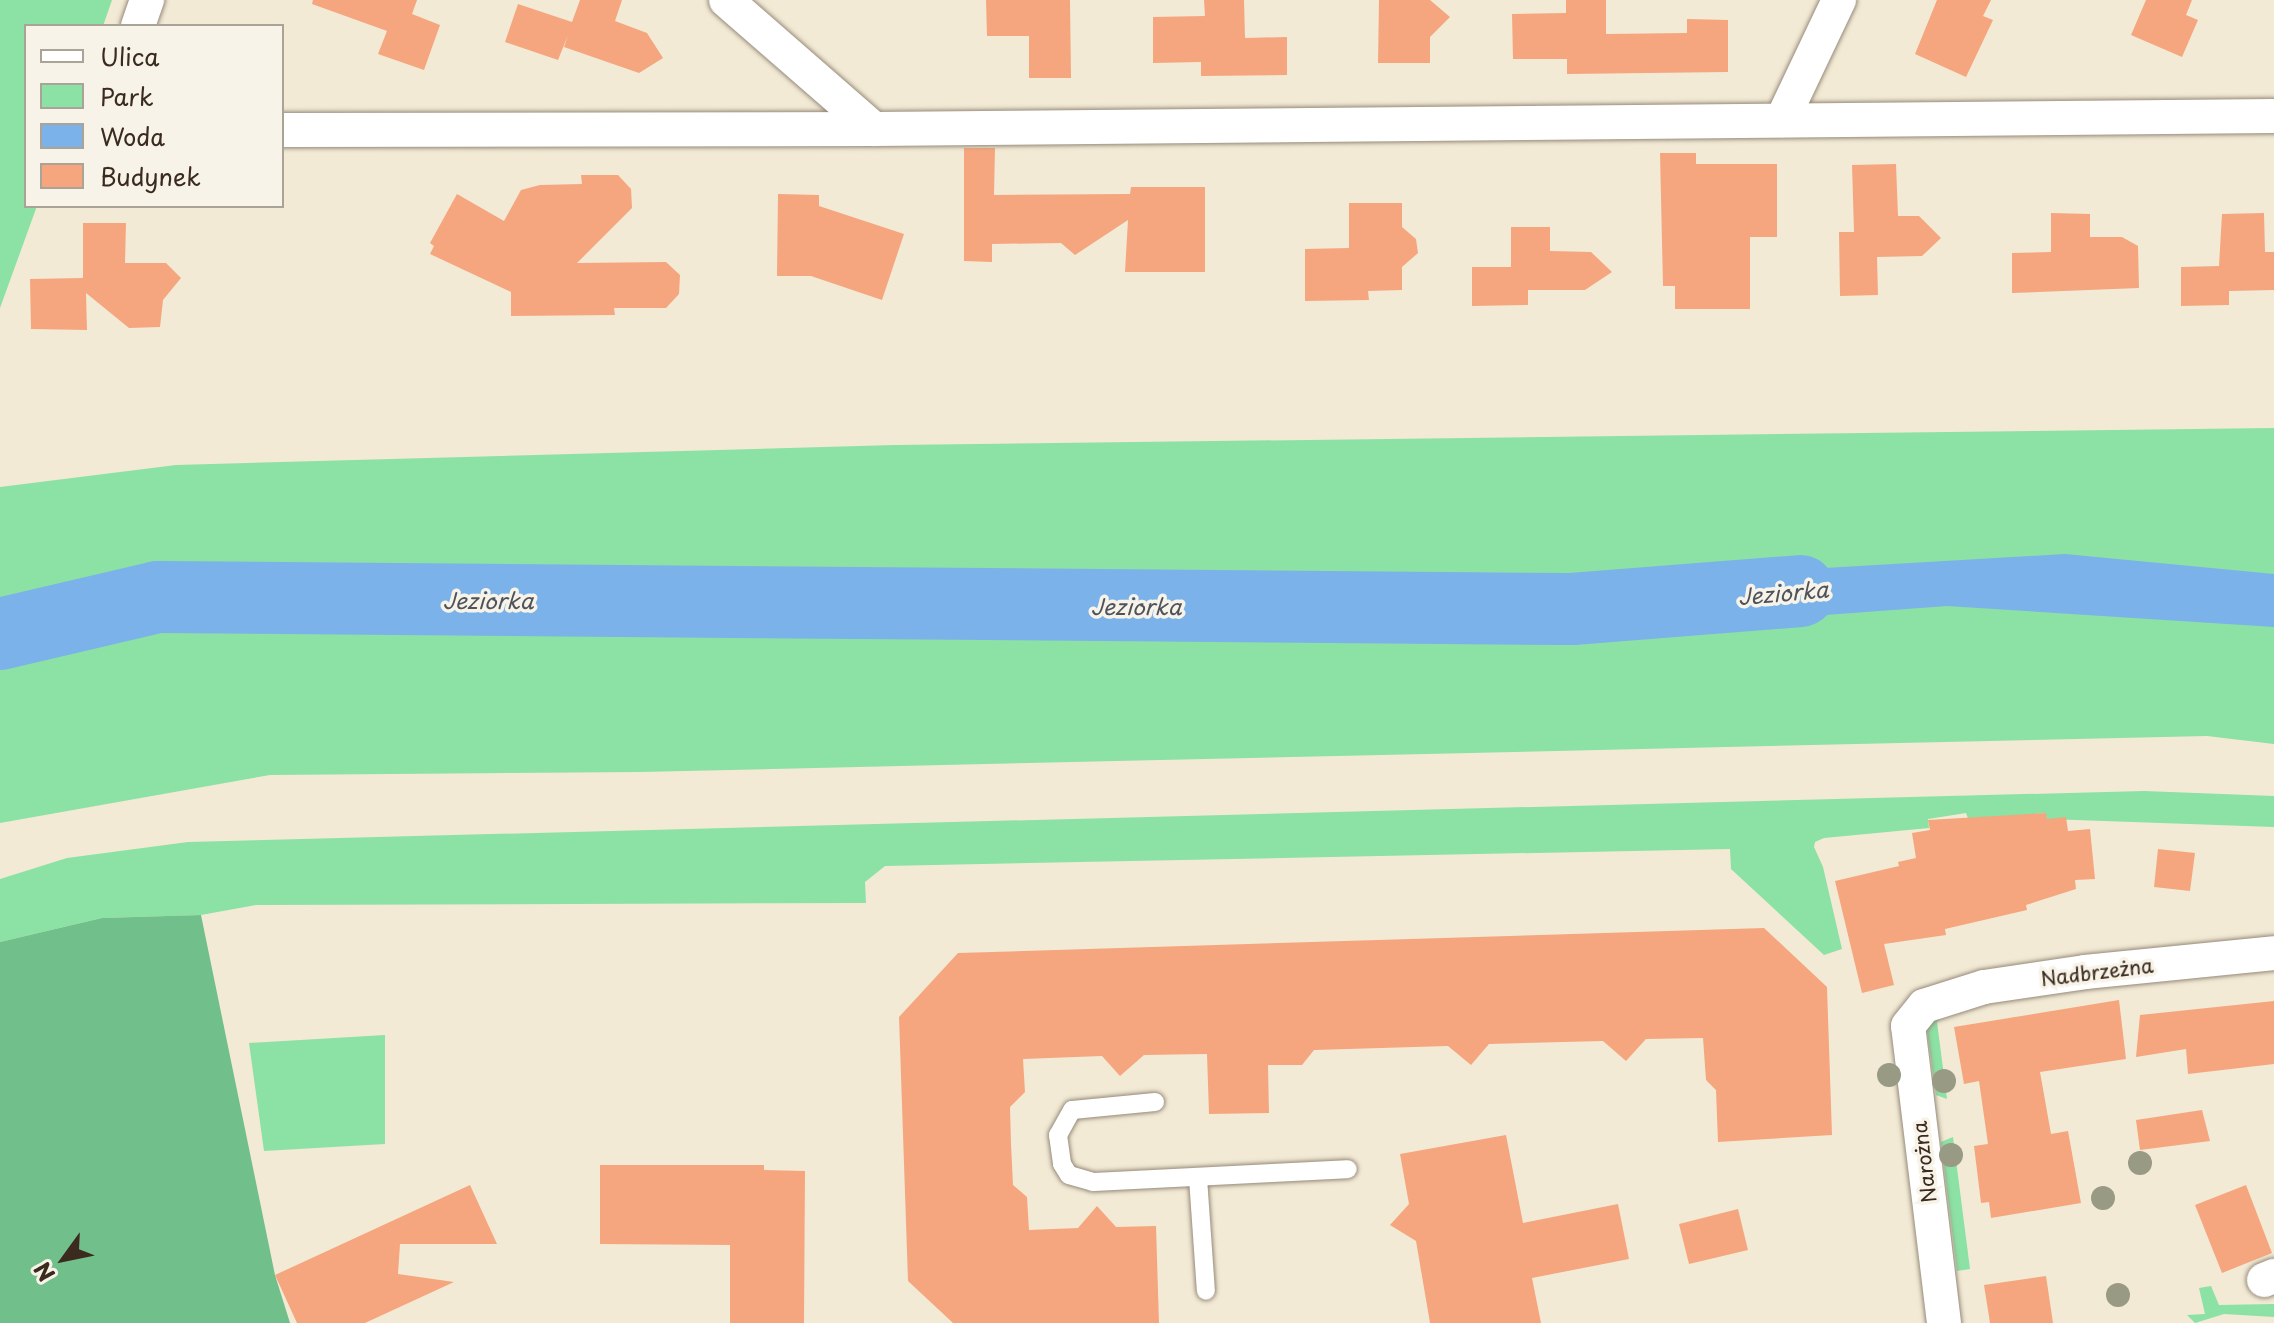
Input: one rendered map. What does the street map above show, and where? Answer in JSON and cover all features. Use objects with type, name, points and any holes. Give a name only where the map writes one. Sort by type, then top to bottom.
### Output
[{"type":"street","points":[[139,24],[147,0]]},
{"type":"street","points":[[726,0],[874,129]]},
{"type":"street","points":[[1782,120],[1839,0]]},
{"type":"street","points":[[284,130],[874,129],[2274,116]]},
{"type":"street","name":"Nadbrzeżna","points":[[1924,1006],[1984,987],[2085,972],[2274,953]]},
{"type":"street","name":"Narożna","points":[[1924,1006],[1908,1026],[1944,1323]]},
{"type":"lane","points":[[1155,1102],[1072,1110],[1058,1135],[1062,1164],[1069,1175],[1093,1182],[1348,1169]]},
{"type":"lane","points":[[1198,1178],[1206,1291]]},
{"type":"green space","points":[[0,0],[112,0],[104,24],[24,24],[24,208],[36,208],[0,308]]},
{"type":"green space","points":[[2274,428],[2274,744],[2207,736],[640,772],[270,775],[0,823],[0,487],[176,465],[895,445]]},
{"type":"green space","points":[[2144,791],[2274,796],[2274,827],[2047,819],[2045,813],[1969,821],[1966,813],[1928,819],[1929,828],[1824,838],[1815,842],[1814,847],[1823,867],[1842,949],[1824,955],[1731,869],[1730,849],[885,866],[865,882],[866,903],[256,905],[201,915],[102,918],[0,942],[0,879],[67,858],[188,842]]},
{"type":"green space","points":[[201,915],[275,1275],[290,1323],[0,1323],[0,942],[102,918]]},
{"type":"green space","points":[[1943,1015],[1937,1022],[1947,1099],[1936,1095],[1927,1030],[1938,1016]]},
{"type":"green space","points":[[385,1035],[385,1144],[264,1151],[249,1043]]},
{"type":"green space","points":[[1953,1137],[1970,1269],[1957,1271],[1941,1142]]},
{"type":"green space","points":[[2211,1286],[2219,1305],[2274,1304],[2274,1317],[2224,1314],[2195,1323],[2187,1315],[2205,1314],[2199,1288]]},
{"type":"water","points":[[2065,554],[2274,574],[2274,627],[1947,606],[1718,623],[1688,571],[1772,571]]},
{"type":"building","points":[[313,0],[417,0],[412,14],[440,25],[424,70],[378,54],[387,31],[312,4]]},
{"type":"building","points":[[580,0],[622,0],[615,21],[647,33],[663,58],[639,73],[564,47],[568,35],[558,60],[505,42],[518,4],[572,22]]},
{"type":"building","points":[[986,0],[1070,0],[1071,78],[1029,78],[1029,36],[987,36]]},
{"type":"building","points":[[1204,0],[1244,0],[1245,38],[1287,37],[1287,75],[1201,76],[1201,62],[1153,63],[1153,17],[1205,16]]},
{"type":"building","points":[[1379,0],[1430,0],[1450,17],[1430,37],[1430,63],[1378,63]]},
{"type":"building","points":[[1566,0],[1606,0],[1606,34],[1687,33],[1687,19],[1728,20],[1728,72],[1567,74],[1567,59],[1513,59],[1512,14],[1566,13]]},
{"type":"building","points":[[1937,0],[1991,0],[1983,16],[1993,20],[1966,77],[1915,54]]},
{"type":"building","points":[[2146,0],[2192,0],[2186,15],[2198,20],[2182,57],[2131,35]]},
{"type":"building","points":[[964,148],[995,148],[994,195],[1130,194],[1131,187],[1205,187],[1205,272],[1125,272],[1128,220],[1075,255],[1061,243],[992,244],[992,262],[964,261]]},
{"type":"building","points":[[1660,153],[1696,153],[1696,164],[1777,164],[1777,237],[1750,237],[1750,309],[1675,309],[1675,286],[1663,286]]},
{"type":"building","points":[[1896,164],[1898,216],[1919,216],[1941,238],[1922,256],[1877,257],[1878,295],[1840,296],[1839,232],[1854,232],[1852,165]]},
{"type":"building","points":[[581,175],[618,175],[631,189],[632,208],[577,263],[666,262],[680,275],[679,294],[666,308],[614,308],[615,315],[511,316],[511,292],[430,254],[434,246],[430,243],[457,194],[504,221],[521,190],[540,185],[582,184]]},
{"type":"building","points":[[778,194],[819,195],[819,206],[904,234],[882,300],[811,276],[777,276]]},
{"type":"building","points":[[1349,203],[1402,203],[1402,227],[1416,239],[1418,253],[1402,267],[1402,290],[1368,291],[1369,300],[1305,301],[1305,249],[1349,248]]},
{"type":"building","points":[[2051,213],[2090,214],[2090,237],[2122,237],[2138,246],[2139,288],[2012,293],[2012,253],[2051,252]]},
{"type":"building","points":[[2264,213],[2265,252],[2274,252],[2274,290],[2229,291],[2229,305],[2181,306],[2181,267],[2219,266],[2222,214]]},
{"type":"building","points":[[83,223],[126,223],[125,263],[166,263],[181,278],[163,300],[160,327],[129,328],[86,293],[87,330],[31,329],[30,279],[83,278]]},
{"type":"building","points":[[1511,227],[1550,227],[1550,251],[1591,252],[1612,272],[1585,290],[1528,290],[1528,305],[1472,306],[1472,267],[1511,267]]},
{"type":"building","points":[[2046,813],[2047,819],[2066,817],[2068,831],[2090,829],[2095,879],[2075,880],[2076,889],[2026,905],[2027,910],[1945,929],[1946,935],[1884,944],[1894,985],[1862,993],[1835,881],[1899,866],[1898,862],[1916,858],[1912,833],[1930,830],[1928,820]]},
{"type":"building","points":[[2158,849],[2195,853],[2190,891],[2154,887]]},
{"type":"building","points":[[1764,928],[1827,987],[1832,1135],[1718,1142],[1716,1090],[1706,1080],[1703,1038],[1646,1039],[1626,1061],[1603,1041],[1489,1044],[1471,1065],[1448,1046],[1314,1050],[1302,1065],[1268,1065],[1269,1113],[1209,1114],[1207,1054],[1144,1055],[1120,1076],[1102,1056],[1023,1059],[1025,1092],[1010,1107],[1011,1144],[1013,1185],[1027,1197],[1029,1230],[1078,1228],[1097,1206],[1116,1227],[1156,1226],[1159,1323],[953,1323],[908,1281],[899,1017],[958,953]]},
{"type":"building","points":[[2119,1000],[2126,1059],[2040,1072],[2051,1134],[2068,1131],[2081,1203],[1991,1218],[1989,1202],[1981,1203],[1974,1146],[1988,1144],[1979,1081],[1964,1084],[1954,1027]]},
{"type":"building","points":[[2274,1001],[2274,1064],[2188,1074],[2186,1049],[2136,1057],[2140,1015]]},
{"type":"building","points":[[2202,1110],[2210,1141],[2140,1150],[2136,1120]]},
{"type":"building","points":[[1506,1135],[1523,1223],[1618,1204],[1629,1259],[1532,1278],[1541,1323],[1430,1323],[1416,1241],[1390,1225],[1409,1204],[1400,1154]]},
{"type":"building","points":[[600,1165],[764,1165],[764,1170],[805,1171],[804,1323],[730,1323],[730,1245],[600,1244]]},
{"type":"building","points":[[470,1185],[497,1244],[400,1244],[398,1274],[454,1282],[365,1323],[297,1323],[275,1275]]},
{"type":"building","points":[[2246,1185],[2272,1253],[2222,1273],[2195,1205]]},
{"type":"building","points":[[1738,1209],[1748,1250],[1689,1264],[1679,1224]]},
{"type":"building","points":[[2046,1276],[2053,1323],[1990,1323],[1984,1285]]},
{"type":"waterway","name":"Jeziorka","points":[[0,634],[158,597],[1572,609],[1800,591]]}]
